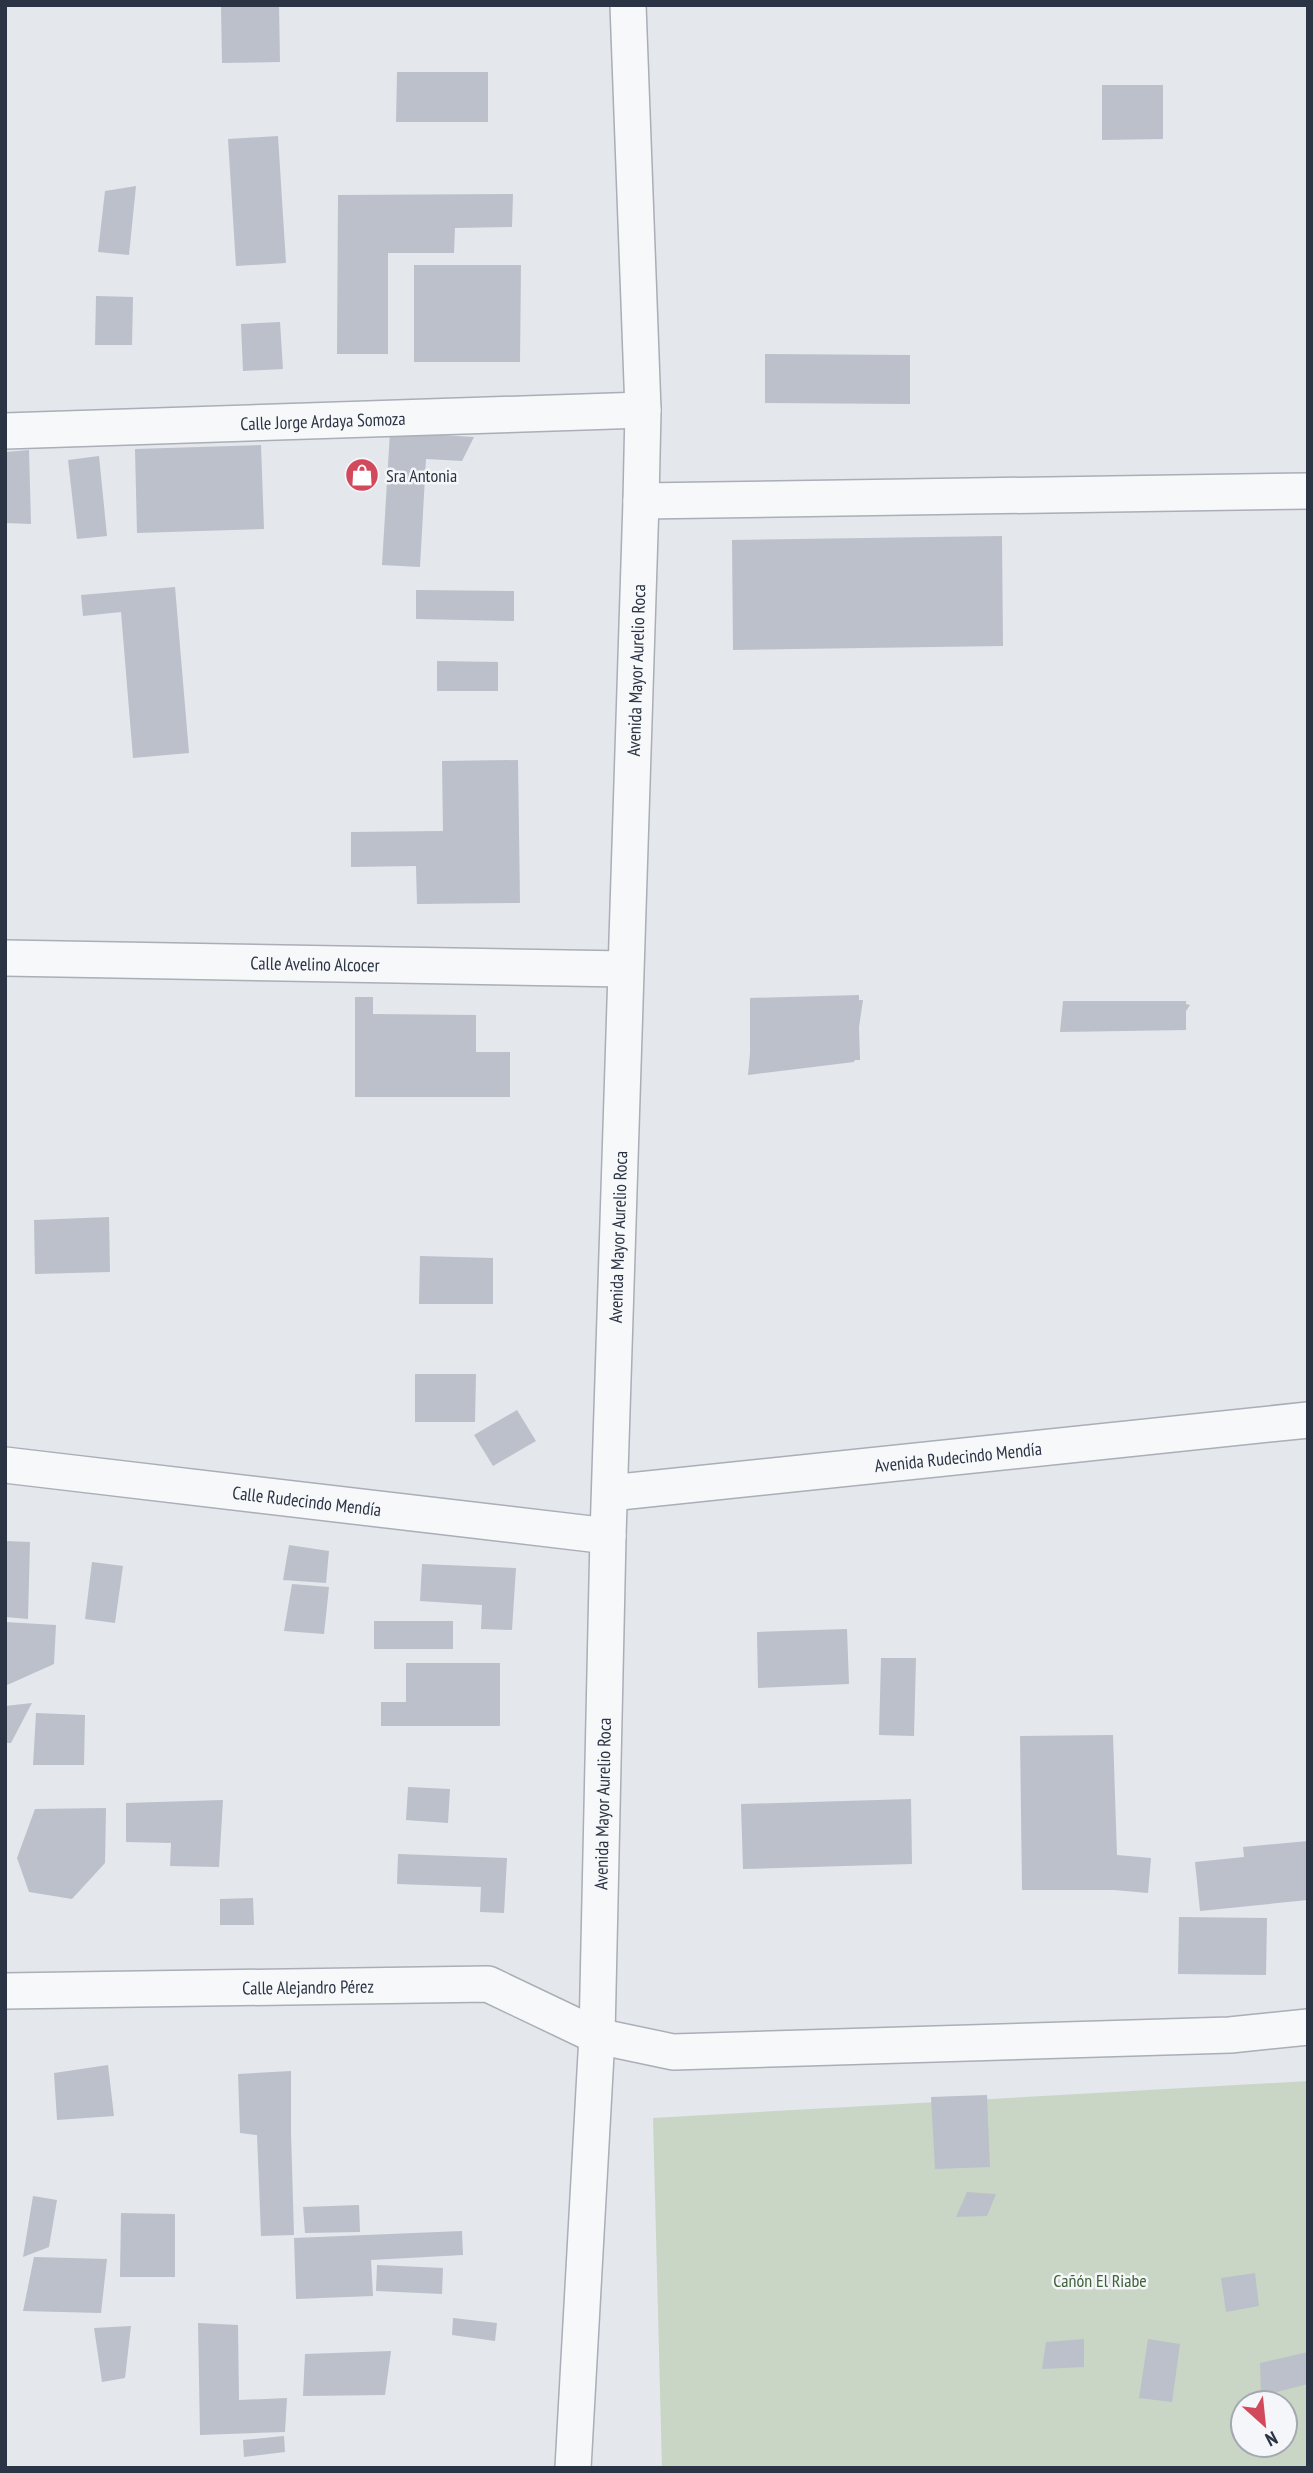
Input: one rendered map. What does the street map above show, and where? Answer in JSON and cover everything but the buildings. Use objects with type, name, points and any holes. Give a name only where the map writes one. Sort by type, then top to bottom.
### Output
[{"type":"street","name":"Avenida Mayor Aurelio Roca","points":[[573,2468],[597,2036],[608,1536],[641,501],[643,410],[628,5]]},
{"type":"street","name":"Calle Jorge Ardaya Somoza","points":[[5,431],[643,410]]},
{"type":"street","points":[[641,501],[1308,491]]},
{"type":"street","name":"Calle Avelino Alcocer","points":[[5,958],[625,970]]},
{"type":"street","name":"Avenida Rudecindo Mendía","points":[[610,1493],[1308,1420]]},
{"type":"street","name":"Calle Rudecindo Mendía","points":[[5,1465],[608,1536]]},
{"type":"street","name":"Calle Alejandro Pérez","points":[[5,1992],[488,1984],[597,2036],[673,2052],[1230,2035],[1308,2027]]},
{"type":"green space","name":"Cañón El Riabe","points":[[1308,2081],[1308,2468],[662,2468],[653,2118]]},
{"type":"place","name":"Sra Antonia","points":[[362,475]]}]
